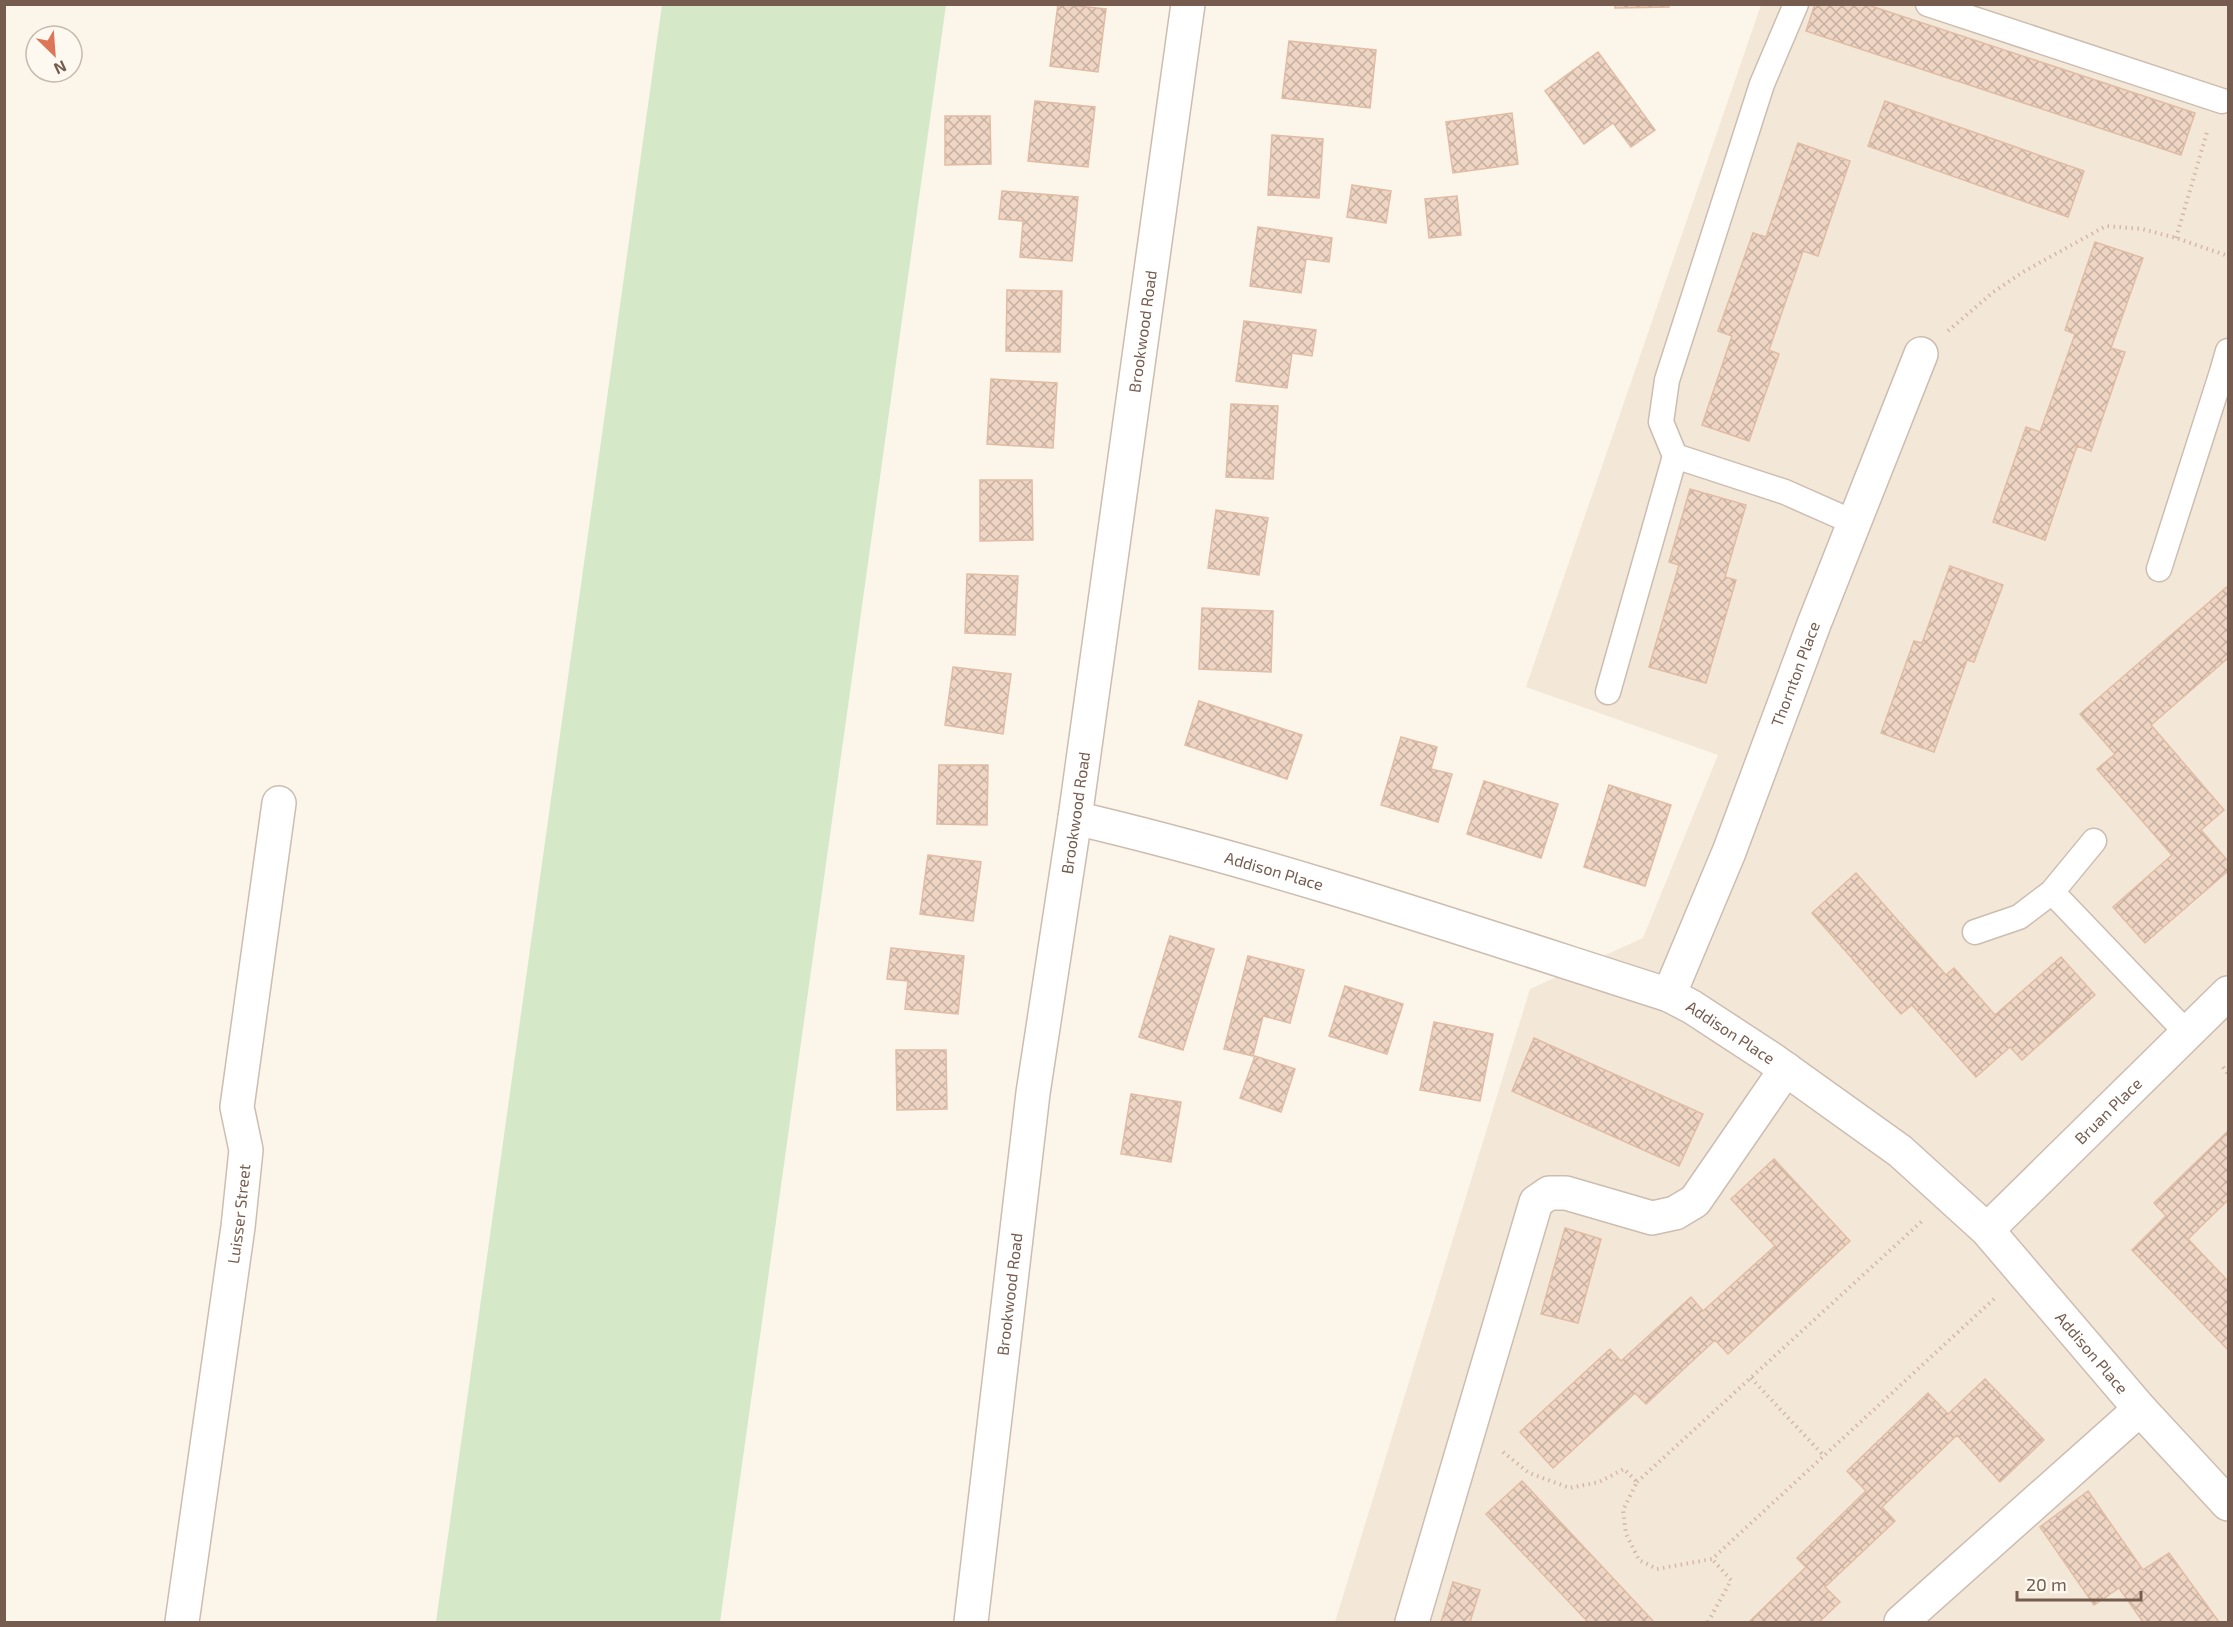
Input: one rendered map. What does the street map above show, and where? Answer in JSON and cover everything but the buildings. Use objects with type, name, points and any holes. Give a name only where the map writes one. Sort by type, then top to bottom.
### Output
[{"type":"street","name":"Brookwood Road","points":[[971,1623],[1033,1093],[1075,818],[1188,4]]},
{"type":"street","name":"Thornton Place","points":[[1669,995],[1729,852],[1814,624],[1921,354]]},
{"type":"street","name":"Luisser Street","points":[[182,1623],[238,1227],[246,1150],[237,1107],[279,803]]},
{"type":"street","name":"Addison Place","points":[[1075,818],[1200,848],[1331,886],[1669,995],[1692,1007],[1786,1069],[1900,1152],[1950,1196],[1987,1230],[2140,1409],[2224,1490]]},
{"type":"street","name":"Bruan Place","points":[[1987,1230],[2229,993]]},
{"type":"street","points":[[1412,1623],[1536,1202],[1549,1193],[1566,1193],[1652,1218],[1675,1213],[1695,1201],[1786,1069]]},
{"type":"street","points":[[1901,1623],[2140,1409]]},
{"type":"lane","points":[[1608,692],[1675,456],[1661,422],[1667,380],[1762,84],[1796,4]]},
{"type":"lane","points":[[1928,4],[2222,101]]},
{"type":"lane","points":[[2160,569],[2226,366]]},
{"type":"lane","points":[[1675,456],[1785,492],[1855,524]]},
{"type":"lane","points":[[1975,932],[2019,917],[2052,892],[2094,841]]},
{"type":"lane","points":[[2052,892],[2187,1033]]},
{"type":"path","points":[[2176,238],[2207,132],[2222,101]]},
{"type":"path","points":[[1921,354],[2000,288],[2065,247],[2106,226],[2142,230],[2176,238],[2229,256]]},
{"type":"path","points":[[2223,1067],[2229,1074]]},
{"type":"path","points":[[1950,1196],[1637,1482],[1623,1510],[1626,1534],[1639,1560],[1657,1569],[1712,1559],[2023,1272]]},
{"type":"path","points":[[1751,1378],[1824,1456]]},
{"type":"path","points":[[1466,1440],[1502,1450],[1529,1473],[1570,1488],[1599,1482],[1624,1469],[1637,1482]]},
{"type":"path","points":[[1708,1623],[1731,1580],[1712,1559]]},
{"type":"shaded area","points":[[1761,5],[2228,5],[2228,1622],[1335,1622],[1530,989],[1643,938],[1718,755],[1526,687]]},
{"type":"green space","points":[[662,5],[946,5],[720,1622],[436,1622]]}]
